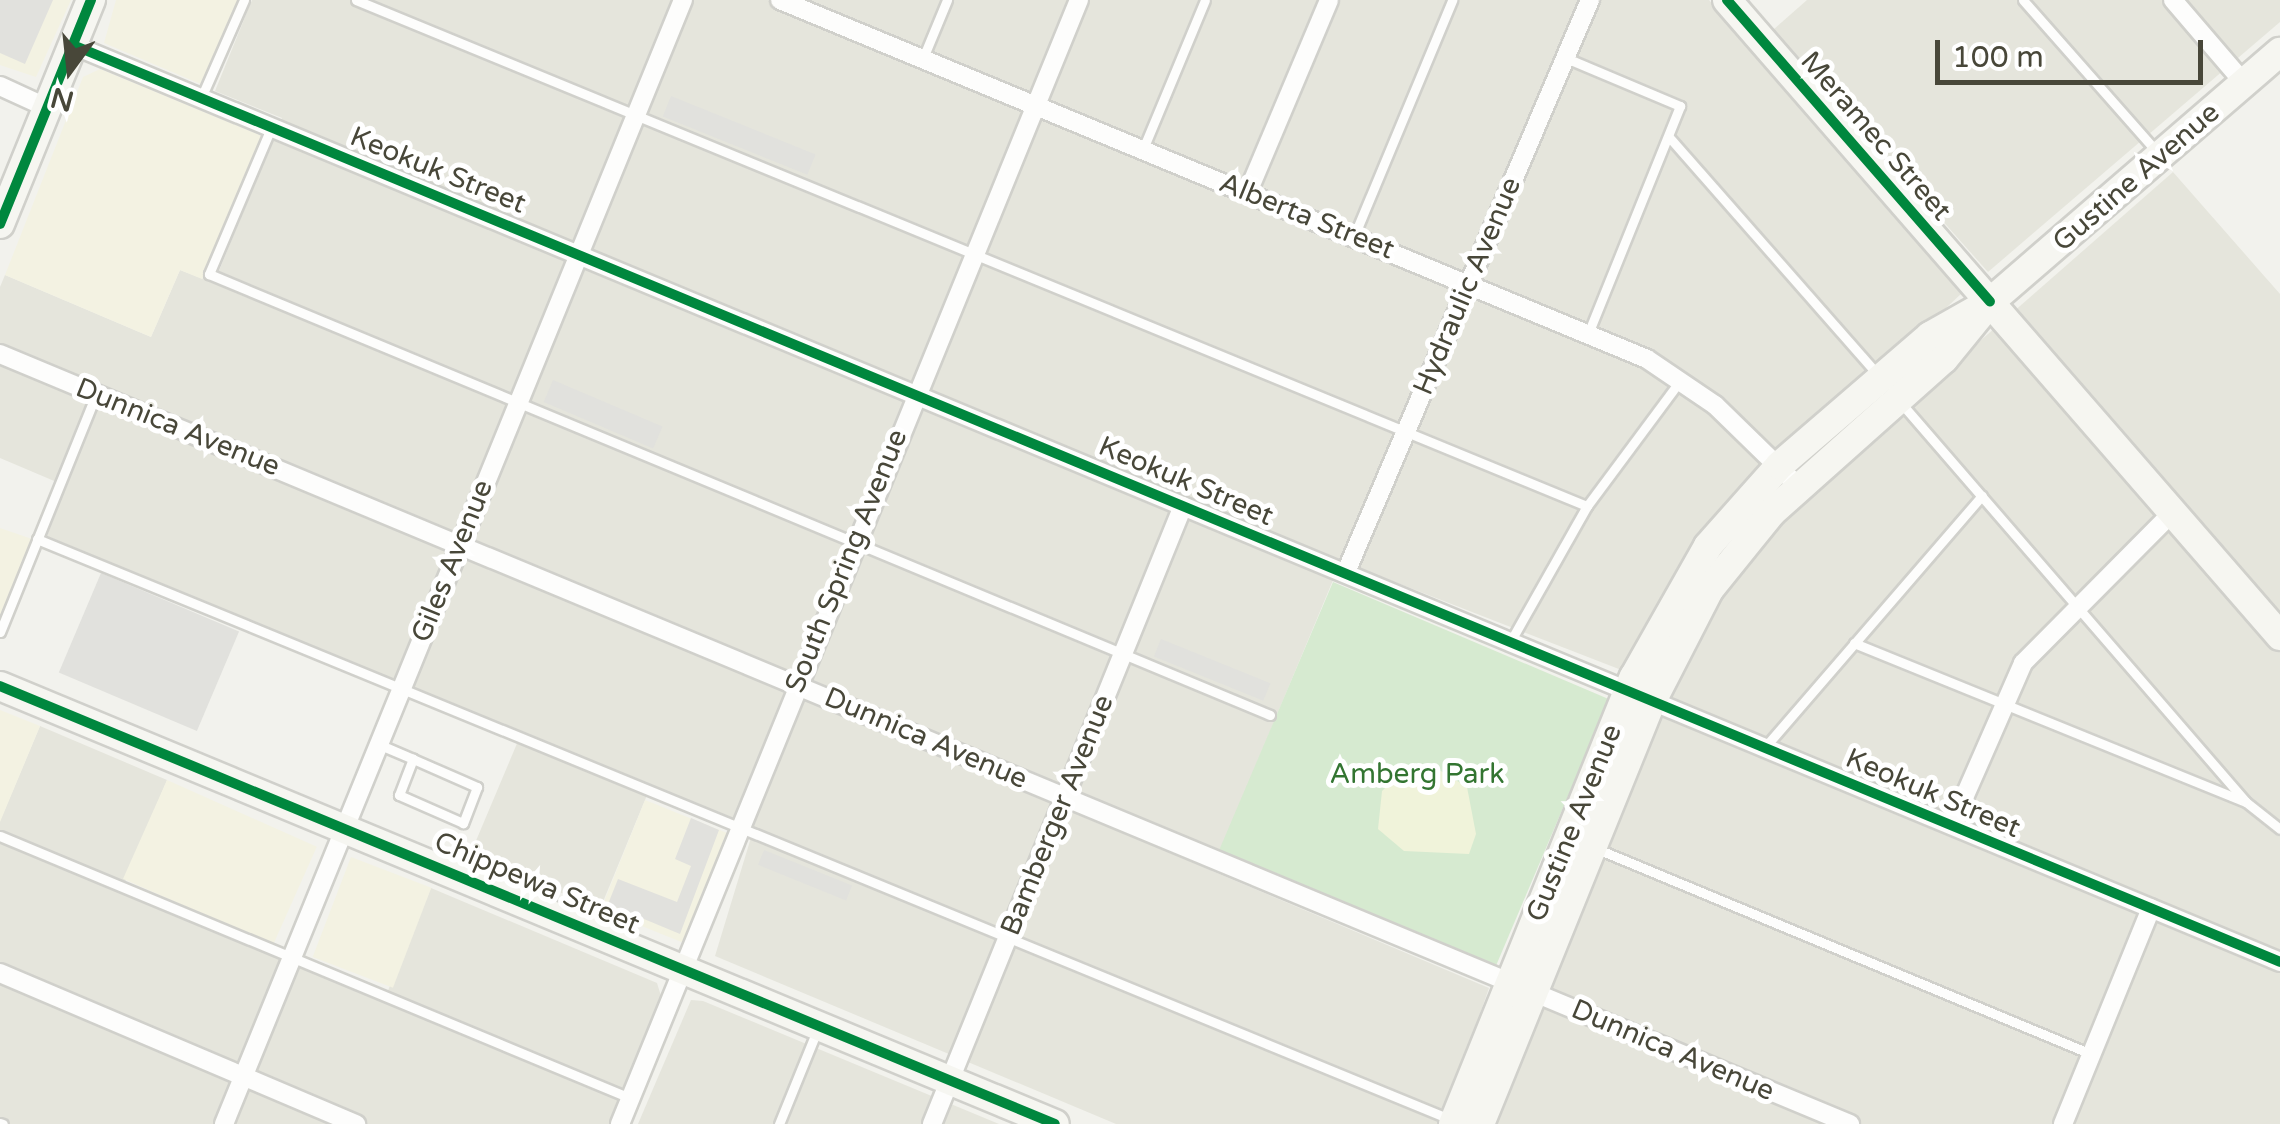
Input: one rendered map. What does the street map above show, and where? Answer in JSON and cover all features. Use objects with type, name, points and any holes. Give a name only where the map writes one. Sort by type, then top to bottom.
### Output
[{"type":"street","points":[[0,224],[91,0]]},
{"type":"street","name":"Giles Avenue","points":[[224,1124],[516,401],[683,0]]},
{"type":"street","name":"Alberta Street","points":[[780,0],[807,6],[923,58],[1588,334],[1682,379],[1780,465],[1800,488]]},
{"type":"street","name":"South Spring Avenue","points":[[620,1124],[689,971],[739,831],[853,542],[1079,0]]},
{"type":"street","points":[[1248,192],[1329,0]]},
{"type":"street","name":"Hydraulic Avenue","points":[[1346,572],[1466,282],[1590,0]]},
{"type":"street","name":"Meramec Street","points":[[1727,0],[2280,636]]},
{"type":"street","points":[[2173,0],[2244,84]]},
{"type":"street","name":"Keokuk Street","points":[[73,45],[916,390],[1184,506],[2280,962]]},
{"type":"street","name":"Gustine Avenue","points":[[1463,1123],[1640,696],[1681,584],[1780,465],[1890,389],[2280,52]]},
{"type":"street","points":[[0,86],[48,108]]},
{"type":"street","name":"Dunnica Avenue","points":[[0,354],[1850,1124]]},
{"type":"street","name":"Gustine Avenue","points":[[1521,988],[1593,847],[1640,696],[1710,590],[1890,389]]},
{"type":"street","name":"Bamberger Avenue","points":[[932,1124],[1184,506]]},
{"type":"street","points":[[1952,825],[2022,663],[2076,602],[2174,512]]},
{"type":"street","name":"Chippewa Street","points":[[0,686],[1056,1124]]},
{"type":"street","points":[[2063,1124],[2151,908]]},
{"type":"street","points":[[0,973],[356,1124]]},
{"type":"lane","points":[[202,98],[244,0]]},
{"type":"lane","points":[[356,0],[1587,506]]},
{"type":"lane","points":[[923,58],[947,0]]},
{"type":"lane","points":[[1144,149],[1205,0]]},
{"type":"lane","points":[[1354,236],[1452,0]]},
{"type":"lane","points":[[2023,0],[2160,156]]},
{"type":"lane","points":[[1566,58],[1680,106],[1588,334]]},
{"type":"lane","points":[[272,126],[209,274],[1270,715]]},
{"type":"lane","points":[[1668,137],[2246,802],[2280,828]]},
{"type":"lane","points":[[1510,642],[1587,506],[1682,379]]},
{"type":"lane","points":[[0,632],[96,394]]},
{"type":"lane","points":[[1765,747],[1982,496]]},
{"type":"lane","points":[[36,539],[990,936],[1007,935],[1463,1123]]},
{"type":"lane","points":[[1854,643],[2246,802]]},
{"type":"lane","points":[[378,744],[477,786],[463,822],[398,795],[413,759]]},
{"type":"lane","points":[[0,836],[630,1098]]},
{"type":"lane","points":[[1593,847],[2091,1054]]},
{"type":"lane","points":[[779,1124],[819,1026]]},
{"type":"shaded area","points":[[0,0],[71,0],[36,77],[0,65]]},
{"type":"shaded area","points":[[0,0],[53,0],[25,64],[0,53]]},
{"type":"shaded area","points":[[116,0],[238,0],[203,85],[104,43]]},
{"type":"shaded area","points":[[252,0],[1709,0],[1961,294],[1706,531],[1624,671],[1341,561],[1212,871],[1489,988],[1441,1124],[1116,1124],[715,956],[753,831],[650,788],[600,909],[470,855],[521,734],[47,536],[66,486],[0,458],[0,287],[5,275],[151,337],[180,270],[214,283],[282,118],[215,91]]},
{"type":"shaded area","points":[[1807,0],[2280,0],[2280,22],[1988,272],[1773,30]]},
{"type":"shaded area","points":[[100,69],[262,136],[202,279],[180,270],[151,337],[5,275],[83,77]]},
{"type":"shaded area","points":[[671,96],[816,154],[807,175],[663,116]]},
{"type":"shaded area","points":[[2173,172],[2280,294],[2280,1124],[1491,1124],[1705,608],[1803,496]]},
{"type":"shaded area","points":[[553,380],[663,426],[653,449],[544,402]]},
{"type":"shaded area","points":[[0,528],[32,539],[0,623]]},
{"type":"shaded area","points":[[101,573],[239,632],[197,731],[59,672]]},
{"type":"shaded area","points":[[1161,639],[1270,683],[1263,701],[1154,657]]},
{"type":"shaded area","points":[[0,710],[40,726],[0,822]]},
{"type":"shaded area","points":[[40,726],[167,780],[121,892],[384,1000],[431,888],[657,983],[661,996],[610,1124],[0,1124],[0,821]]},
{"type":"shaded area","points":[[167,780],[317,847],[273,945],[123,879]]},
{"type":"shaded area","points":[[645,800],[728,833],[683,943],[601,909]]},
{"type":"shaded area","points":[[691,818],[719,830],[680,934],[608,904],[618,879],[677,902],[691,866],[675,859]]},
{"type":"shaded area","points":[[764,850],[852,886],[846,900],[758,865]]},
{"type":"shaded area","points":[[351,857],[431,888],[393,988],[313,957]]},
{"type":"shaded area","points":[[691,1000],[703,1001],[999,1124],[638,1124]]},
{"type":"green space","name":"Amberg Park","points":[[1333,582],[1609,699],[1495,967],[1219,850]]},
{"type":"sand","points":[[1408,767],[1436,768],[1467,787],[1476,834],[1469,854],[1404,851],[1378,829],[1382,791]]},
{"type":"cycle path","points":[[0,224],[91,0]]},
{"type":"cycle path","points":[[1727,0],[1990,302]]},
{"type":"cycle path","points":[[73,45],[2280,962]]},
{"type":"cycle path","points":[[0,686],[1055,1124]]}]
